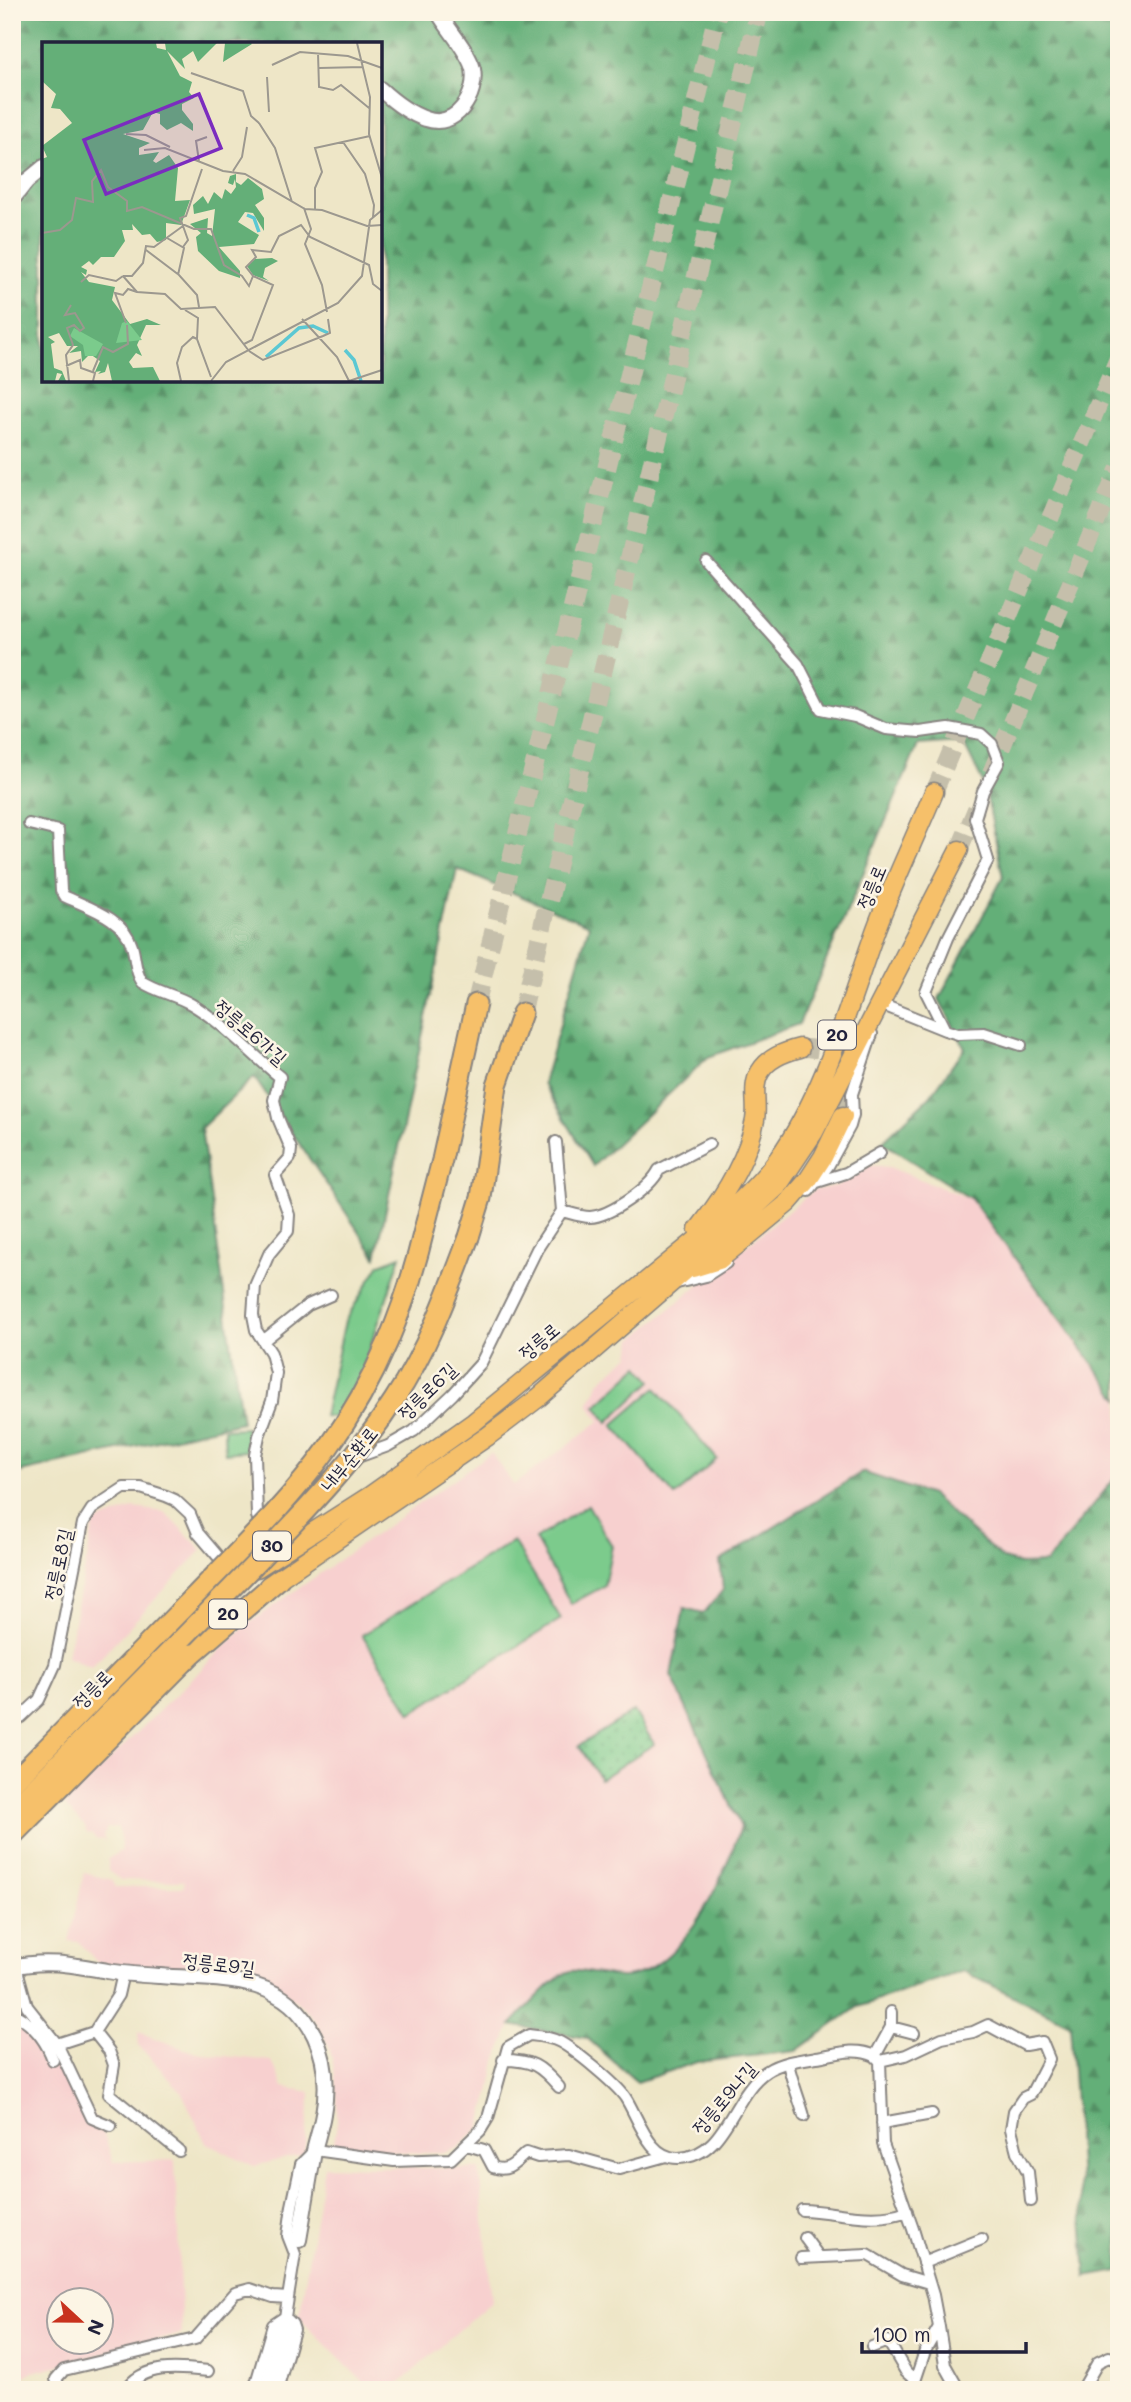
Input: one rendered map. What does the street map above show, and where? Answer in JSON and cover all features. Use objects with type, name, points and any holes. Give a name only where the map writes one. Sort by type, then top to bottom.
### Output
[{"type":"highway","name":"내부순환로","points":[[12,1785],[264,1524],[328,1448],[368,1384],[413,1278],[476,1004]]},
{"type":"highway","name":"내부순환로","points":[[12,1813],[341,1471],[395,1400],[442,1307],[469,1237],[481,1198],[497,1085],[522,1013]]},
{"type":"highway","points":[[12,1836],[192,1654],[279,1579]]},
{"type":"highway","points":[[12,1785],[123,1688]]},
{"type":"main road","name":"정릉로","points":[[12,1798],[198,1613],[238,1580],[392,1481],[474,1422],[690,1245],[750,1191],[777,1160],[799,1125],[820,1082],[877,925],[934,792]]},
{"type":"main road","name":"20","points":[[12,1842],[106,1751],[151,1689],[212,1627],[488,1436],[576,1367],[770,1194],[798,1159],[814,1132],[959,850]]},
{"type":"main road","points":[[690,1245],[737,1170],[748,1143],[755,1119],[754,1088],[760,1071],[773,1059],[800,1048]]},
{"type":"main road","points":[[686,1270],[719,1260],[788,1203],[823,1157],[843,1116]]},
{"type":"main road","points":[[576,1367],[568,1364],[573,1355],[625,1312],[636,1288]]},
{"type":"main road","points":[[106,1751],[279,1579]]},
{"type":"main road","points":[[67,1790],[100,1744],[151,1689]]},
{"type":"street","points":[[382,90],[427,120],[442,121],[459,112],[465,105],[470,97],[474,78],[472,64],[438,12]]},
{"type":"street","points":[[12,200],[27,181],[42,169]]},
{"type":"street","points":[[706,561],[798,664],[821,709],[855,716],[886,729],[920,732],[948,728],[970,731],[981,734],[992,744],[999,762],[983,791],[975,818],[988,860],[948,938],[926,992],[945,1030]]},
{"type":"street","name":"정릉로6가길","points":[[29,824],[58,831],[61,891],[64,896],[124,928],[135,954],[134,966],[142,982],[191,1004],[225,1028],[280,1077],[274,1100],[278,1118],[291,1149],[290,1158],[275,1175],[289,1215],[288,1231],[270,1254],[255,1286],[253,1315],[256,1330],[271,1353],[276,1373],[272,1401],[255,1455],[257,1516],[266,1542]]},
{"type":"street","points":[[671,1284],[706,1276],[724,1265],[772,1227],[817,1182],[850,1126],[856,1078],[883,1004],[924,916]]},
{"type":"street","points":[[883,1004],[958,1034],[984,1033],[1021,1045]]},
{"type":"street","points":[[556,1142],[562,1211],[591,1217],[636,1195],[654,1179],[659,1170],[709,1144]]},
{"type":"street","points":[[817,1182],[846,1173],[880,1153]]},
{"type":"street","name":"정릉로6길","points":[[238,1580],[266,1542],[333,1468],[388,1446],[414,1431],[481,1363],[537,1250],[562,1211]]},
{"type":"street","points":[[263,1341],[308,1305],[331,1295]]},
{"type":"street","name":"정릉로8길","points":[[12,1721],[22,1717],[39,1700],[55,1665],[83,1523],[92,1509],[118,1491],[134,1487],[175,1500],[190,1514],[198,1534],[238,1580]]},
{"type":"street","points":[[12,1813],[123,1688]]},
{"type":"street","name":"정릉로9길","points":[[111,2126],[92,2118],[57,2044],[27,2006],[14,1966],[45,1962],[81,1965],[123,1973],[226,1981],[256,1986],[279,1995],[297,2010],[312,2028],[325,2067],[323,2114],[297,2247]]},
{"type":"street","points":[[57,2044],[94,2032],[118,1995],[123,1973]]},
{"type":"street","points":[[891,2012],[891,2027],[878,2059],[883,2144],[929,2283],[944,2365],[959,2390]]},
{"type":"street","points":[[12,2013],[26,2020],[34,2034],[48,2046],[54,2060]]},
{"type":"street","points":[[878,2059],[906,2055],[935,2040],[957,2033],[972,2032],[988,2025],[1025,2045],[1042,2042],[1049,2059],[1031,2094],[1023,2098],[1014,2111],[1011,2129],[1017,2151],[1028,2172],[1031,2201]]},
{"type":"street","points":[[891,2027],[914,2033]]},
{"type":"street","points":[[94,2032],[109,2051],[114,2065],[109,2094],[179,2151]]},
{"type":"street","points":[[314,2150],[405,2161],[451,2159],[467,2145],[488,2118],[508,2047],[529,2035],[559,2041],[616,2087],[649,2141],[666,2156]]},
{"type":"street","name":"정릉로9나길","points":[[467,2145],[484,2150],[493,2168],[500,2170],[508,2169],[526,2154],[538,2157],[569,2155],[619,2169],[666,2156],[688,2157],[703,2151],[721,2132],[740,2102],[767,2070],[847,2051],[865,2051],[878,2059]]},
{"type":"street","points":[[503,2060],[524,2060],[537,2065],[559,2087]]},
{"type":"street","name":"정릉로9나길","points":[[788,2063],[804,2116]]},
{"type":"street","points":[[882,2123],[932,2114]]},
{"type":"street","points":[[802,2210],[876,2217],[894,2216],[907,2211]]},
{"type":"street","points":[[805,2238],[819,2258]]},
{"type":"street","points":[[923,2263],[982,2239]]},
{"type":"street","points":[[266,2390],[284,2322],[297,2247]]},
{"type":"street","points":[[801,2258],[868,2255],[902,2275],[929,2283]]},
{"type":"street","points":[[61,2390],[56,2379],[64,2371],[195,2339],[235,2293],[250,2289],[273,2297],[288,2298]]},
{"type":"street","points":[[254,2390],[274,2325],[284,2322],[292,2324],[294,2330],[277,2390]]},
{"type":"street","points":[[914,2385],[925,2351],[939,2327]]},
{"type":"street","points":[[872,2347],[888,2341],[914,2385]]},
{"type":"street","points":[[1082,2390],[1098,2362],[1109,2357],[1119,2361]]},
{"type":"street","points":[[125,2390],[144,2373],[178,2368],[208,2371]]},
{"type":"shaded area","points":[[869,1165],[889,1167],[971,1199],[1119,1399],[1119,1473],[1045,1563],[1020,1564],[1003,1559],[980,1538],[723,1590],[704,1613],[684,1609],[671,1675],[741,1827],[731,1856],[711,1897],[676,1948],[649,1970],[631,1977],[571,1971],[559,1977],[511,2025],[496,2061],[480,2128],[458,2148],[444,2153],[343,2150],[334,2142],[337,2098],[329,2046],[316,2022],[303,2007],[280,1989],[261,1979],[222,1973],[98,1963],[79,1942],[69,1941],[84,1873],[112,1880],[115,1887],[184,1887],[184,1881],[121,1880],[108,1871],[108,1859],[122,1850],[118,1827],[106,1828],[103,1834],[105,1842],[102,1839],[97,1840],[91,1833],[87,1834],[85,1827],[64,1805],[244,1627],[491,1453],[514,1485],[600,1421],[588,1404],[599,1382],[630,1355],[633,1339],[814,1190],[839,1185]]},
{"type":"shaded area","points":[[134,1508],[165,1512],[202,1550],[91,1667],[67,1656],[94,1523]]},
{"type":"shaded area","points":[[12,2021],[21,2026],[64,2072],[104,2134],[113,2162],[175,2160],[182,2334],[116,2351],[116,2286],[46,2286],[46,2356],[96,2356],[29,2373],[12,2384]]},
{"type":"shaded area","points":[[138,2032],[196,2053],[272,2061],[283,2087],[311,2092],[304,2154],[254,2166],[206,2143],[181,2091],[139,2046]]},
{"type":"shaded area","points":[[324,2166],[479,2169],[492,2301],[392,2390],[371,2390],[299,2318]]},
{"type":"green space","points":[[12,12],[1119,12],[1119,1399],[971,1199],[882,1142],[930,1096],[965,1048],[939,999],[1003,877],[985,787],[963,742],[960,742],[918,745],[799,1024],[708,1057],[593,1166],[543,1083],[589,925],[457,869],[376,1257],[254,1077],[201,1128],[242,1422],[12,1474]]},
{"type":"green space","points":[[401,1256],[361,1374],[334,1417],[324,1416],[345,1321],[380,1264]]},
{"type":"green space","points":[[639,1366],[652,1381],[608,1422],[596,1406]]},
{"type":"green space","points":[[656,1388],[717,1459],[675,1496],[613,1425]]},
{"type":"green space","points":[[246,1428],[246,1451],[225,1453],[224,1429]]},
{"type":"green space","points":[[862,1472],[931,1495],[1003,1559],[1020,1564],[1046,1563],[1119,1473],[1119,2271],[1086,2277],[1070,2024],[963,1971],[858,2007],[796,2051],[697,2062],[637,2082],[587,2038],[511,2025],[548,1986],[571,1971],[624,1977],[654,1966],[672,1952],[702,1913],[725,1868],[741,1827],[671,1675],[684,1608],[704,1613],[723,1590],[720,1561]]},
{"type":"green space","points":[[588,1505],[612,1546],[604,1586],[571,1604],[535,1539]]},
{"type":"green space","points":[[513,1541],[561,1619],[411,1713],[362,1635]]},
{"type":"green space","points":[[634,1711],[654,1744],[600,1779],[579,1746]]},
{"type":"tunnel","points":[[476,1004],[718,12]]},
{"type":"tunnel","points":[[522,1013],[759,12]]},
{"type":"tunnel","points":[[934,792],[1119,356]]},
{"type":"tunnel","points":[[991,773],[1119,468]]},
{"type":"tunnel","points":[[959,850],[979,802]]},
{"type":"tunnel","points":[[800,1048],[817,1049],[839,1058],[844,1066],[847,1088],[843,1116]]}]
